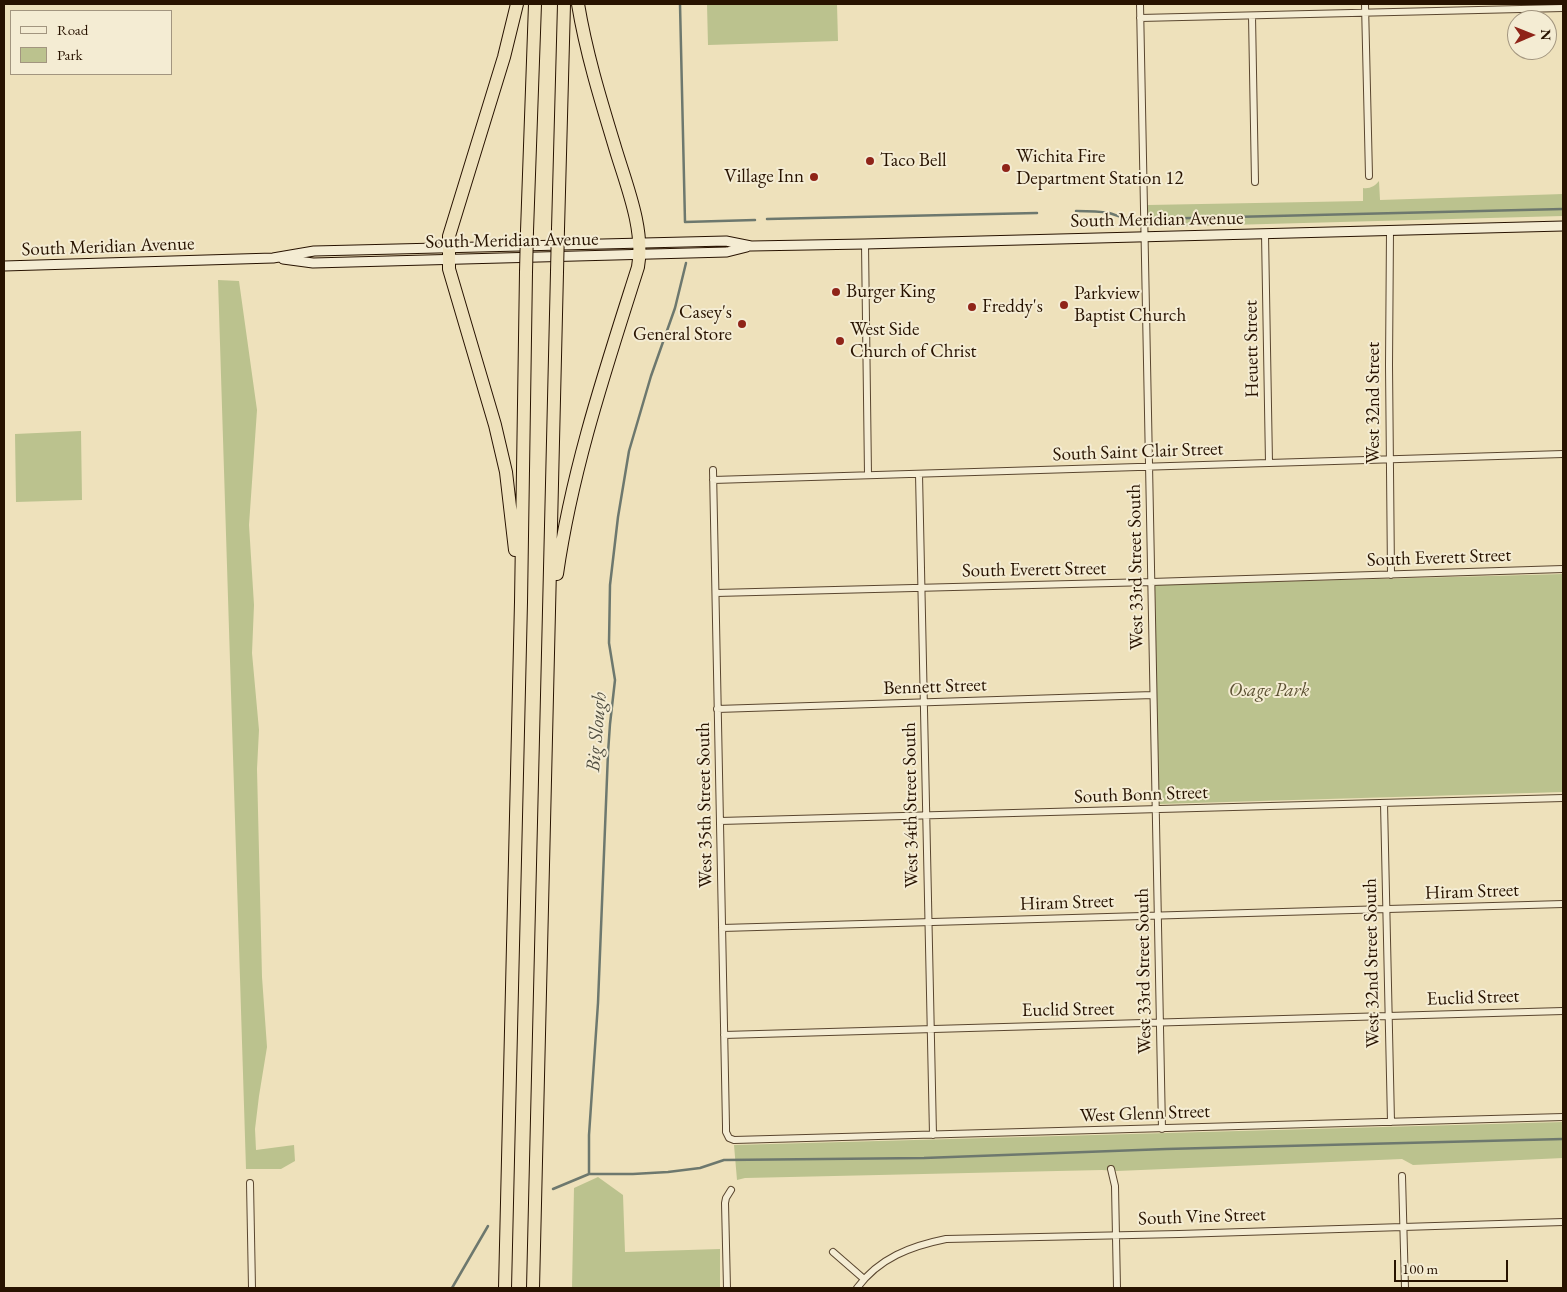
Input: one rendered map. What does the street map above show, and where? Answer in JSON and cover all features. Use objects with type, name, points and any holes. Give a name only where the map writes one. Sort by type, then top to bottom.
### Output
[{"type":"highway","points":[[517,4],[504,57],[449,236],[449,269],[495,425],[506,472],[521,602]]},
{"type":"highway","points":[[505,1288],[521,602],[526,272],[535,4]]},
{"type":"highway","points":[[533,1288],[564,4]]},
{"type":"highway","points":[[549,632],[562,536],[574,482],[599,392],[638,267],[640,249],[637,222],[584,40],[578,4]]},
{"type":"main road","name":"South Meridian Avenue","points":[[4,266],[273,258],[313,263],[449,254],[640,249],[726,241],[751,246],[865,244],[1563,226]]},
{"type":"street","name":"West 33rd Street South","points":[[1140,4],[1162,1129]]},
{"type":"street","points":[[1365,4],[1369,176]]},
{"type":"street","points":[[1140,18],[1563,8]]},
{"type":"street","points":[[1252,16],[1255,182]]},
{"type":"street","name":"West 32nd Street","points":[[1390,230],[1389,460],[1391,575]]},
{"type":"street","name":"Heuett Street","points":[[1265,234],[1269,463]]},
{"type":"street","points":[[865,244],[868,475]]},
{"type":"street","name":"South Saint Clair Street","points":[[714,480],[1563,454]]},
{"type":"street","name":"West 35th Street South","points":[[713,470],[726,1132],[728,1138]]},
{"type":"street","name":"West 34th Street South","points":[[919,474],[932,1135]]},
{"type":"street","name":"South Everett Street","points":[[716,593],[1563,569]]},
{"type":"street","name":"Bennett Street","points":[[718,709],[1153,694]]},
{"type":"street","name":"South Bonn Street","points":[[720,821],[1563,798]]},
{"type":"street","name":"West 32nd Street South","points":[[1384,803],[1391,1122]]},
{"type":"street","name":"Hiram Street","points":[[722,928],[1563,904]]},
{"type":"street","name":"Euclid Street","points":[[724,1036],[930,1028],[1563,1011]]},
{"type":"street","name":"West Glenn Street","points":[[728,1138],[734,1140],[1563,1117]]},
{"type":"street","points":[[1111,1169],[1115,1186],[1117,1288]]},
{"type":"street","points":[[1402,1176],[1405,1288]]},
{"type":"street","points":[[250,1182],[252,1288]]},
{"type":"street","points":[[727,1288],[725,1205],[726,1198],[731,1190]]},
{"type":"street","name":"South Vine Street","points":[[857,1288],[864,1278],[880,1264],[898,1254],[921,1244],[946,1239],[1563,1222]]},
{"type":"street","points":[[834,1252],[864,1278]]},
{"type":"green space","points":[[707,4],[837,4],[838,41],[708,45]]},
{"type":"green space","points":[[1379,181],[1380,200],[1563,194],[1563,216],[1155,227],[1152,226],[1148,218],[1148,205],[1363,201],[1363,188],[1372,187]]},
{"type":"green space","points":[[218,280],[239,281],[257,410],[249,525],[254,605],[252,653],[259,730],[257,769],[262,977],[267,1047],[255,1129],[256,1150],[294,1145],[295,1161],[281,1169],[246,1169]]},
{"type":"green space","points":[[81,431],[82,500],[16,502],[15,434]]},
{"type":"green space","name":"Osage Park","points":[[1563,574],[1563,792],[1159,804],[1155,585]]},
{"type":"green space","points":[[1563,1122],[1563,1158],[1413,1165],[1402,1159],[1117,1171],[745,1178],[737,1180],[734,1145]]},
{"type":"green space","points":[[598,1177],[623,1195],[625,1252],[720,1249],[720,1288],[572,1288],[574,1188]]},
{"type":"waterway","points":[[680,4],[685,222],[755,220]]},
{"type":"waterway","points":[[1150,219],[1563,209]]},
{"type":"waterway","points":[[1076,211],[1105,212],[1132,219]]},
{"type":"waterway","points":[[767,219],[1037,213]]},
{"type":"waterway","name":"Big Slough","points":[[553,1189],[589,1174],[589,1135],[598,1003],[608,753],[615,680],[609,643],[610,585],[618,517],[629,451],[651,376],[675,308],[686,263]]},
{"type":"waterway","points":[[589,1174],[668,1172],[700,1168],[724,1160],[924,1158],[1166,1149],[1563,1139]]},
{"type":"waterway","name":"Big Slough","points":[[452,1288],[488,1226]]},
{"type":"place","name":"Taco Bell","points":[[870,161]]},
{"type":"place","name":"Wichita Fire Department Station 12","points":[[1006,168]]},
{"type":"place","name":"Village Inn","points":[[814,177]]},
{"type":"place","name":"Burger King","points":[[836,292]]},
{"type":"place","name":"Parkview Baptist Church","points":[[1064,305]]},
{"type":"place","name":"Freddy's","points":[[972,307]]},
{"type":"place","name":"Casey's General Store","points":[[742,324]]},
{"type":"place","name":"West Side Church of Christ","points":[[840,341]]}]
